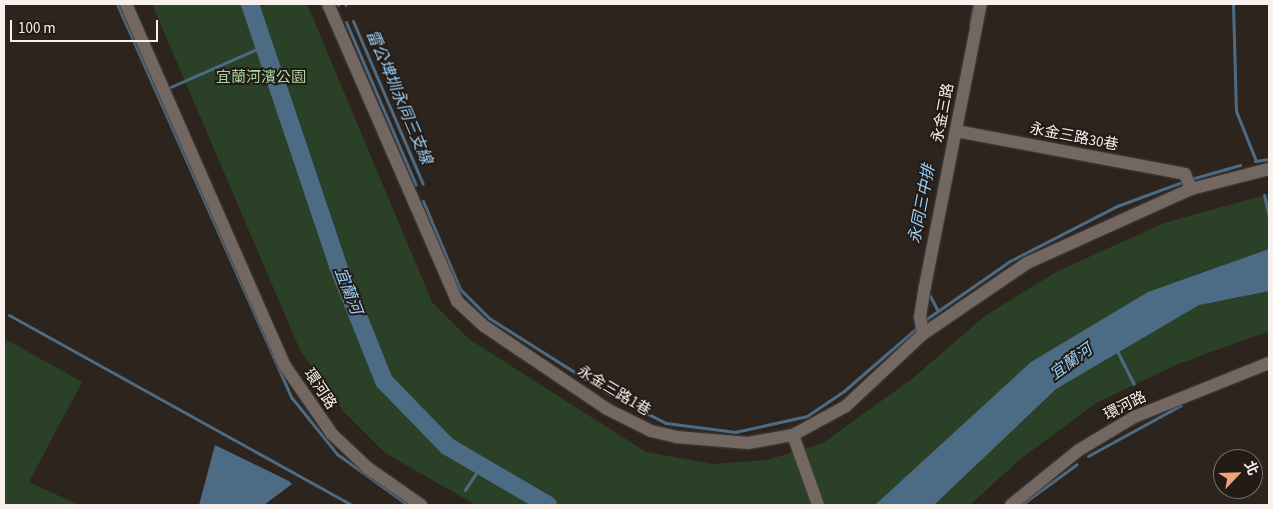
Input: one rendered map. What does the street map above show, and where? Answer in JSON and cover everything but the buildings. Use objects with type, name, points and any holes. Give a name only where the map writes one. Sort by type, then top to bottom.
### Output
[{"type":"street","name":"環河路","points":[[126,4],[285,366],[307,401],[332,434],[368,468],[421,505]]},
{"type":"street","name":"永金三路1巷","points":[[328,4],[406,191],[457,301],[484,326],[607,408],[651,431],[706,442],[748,443],[793,436],[846,406],[923,334],[1027,263],[1191,189],[1269,169]]},
{"type":"street","name":"永金三路","points":[[923,334],[920,317],[981,4]]},
{"type":"street","name":"永金三路30巷","points":[[956,131],[1185,174],[1191,189]]},
{"type":"street","name":"環河路","points":[[1011,505],[1022,501],[1079,450],[1134,417],[1269,362]]},
{"type":"street","points":[[793,436],[818,505]]},
{"type":"green space","name":"宜蘭河濱公園","points":[[152,4],[307,4],[432,302],[469,339],[646,452],[713,464],[767,460],[823,443],[913,378],[985,316],[1056,272],[1164,223],[1269,194],[1269,331],[1178,364],[1096,403],[1019,460],[970,505],[476,505],[385,453],[344,412],[300,350]]},
{"type":"green space","points":[[7,340],[82,382],[29,482],[79,505],[4,505],[4,346]]},
{"type":"water","points":[[1269,249],[1269,291],[1199,305],[1056,389],[934,505],[875,505],[1031,362],[1148,292]]},
{"type":"water","points":[[215,445],[292,484],[264,505],[199,505]]},
{"type":"waterway","points":[[117,4],[292,398],[337,454],[408,505]]},
{"type":"waterway","name":"宜蘭河","points":[[250,4],[338,266],[384,381],[447,446],[548,505]]},
{"type":"waterway","name":"永同三中排","points":[[970,25],[974,4]]},
{"type":"waterway","points":[[1233,4],[1236,111],[1256,161]]},
{"type":"waterway","name":"雷公埤圳永同三支線","points":[[353,21],[423,184]]},
{"type":"waterway","points":[[346,22],[416,185]]},
{"type":"waterway","points":[[166,89],[266,45]]},
{"type":"waterway","points":[[1255,161],[1269,159]]},
{"type":"waterway","points":[[1191,179],[1240,165]]},
{"type":"waterway","points":[[925,320],[1010,261],[1117,206],[1185,181]]},
{"type":"waterway","points":[[1264,195],[1269,216]]},
{"type":"waterway","points":[[423,201],[460,289],[489,318],[609,394],[666,423],[735,432],[807,416],[844,391],[919,326]]},
{"type":"waterway","name":"永同三中排","points":[[930,296],[937,309]]},
{"type":"waterway","points":[[9,315],[352,505]]},
{"type":"waterway","points":[[1116,349],[1134,384]]},
{"type":"waterway","points":[[1140,396],[1144,403]]},
{"type":"waterway","points":[[1088,456],[1181,405]]},
{"type":"waterway","points":[[465,490],[482,464]]},
{"type":"waterway","points":[[1021,505],[1077,464]]}]
